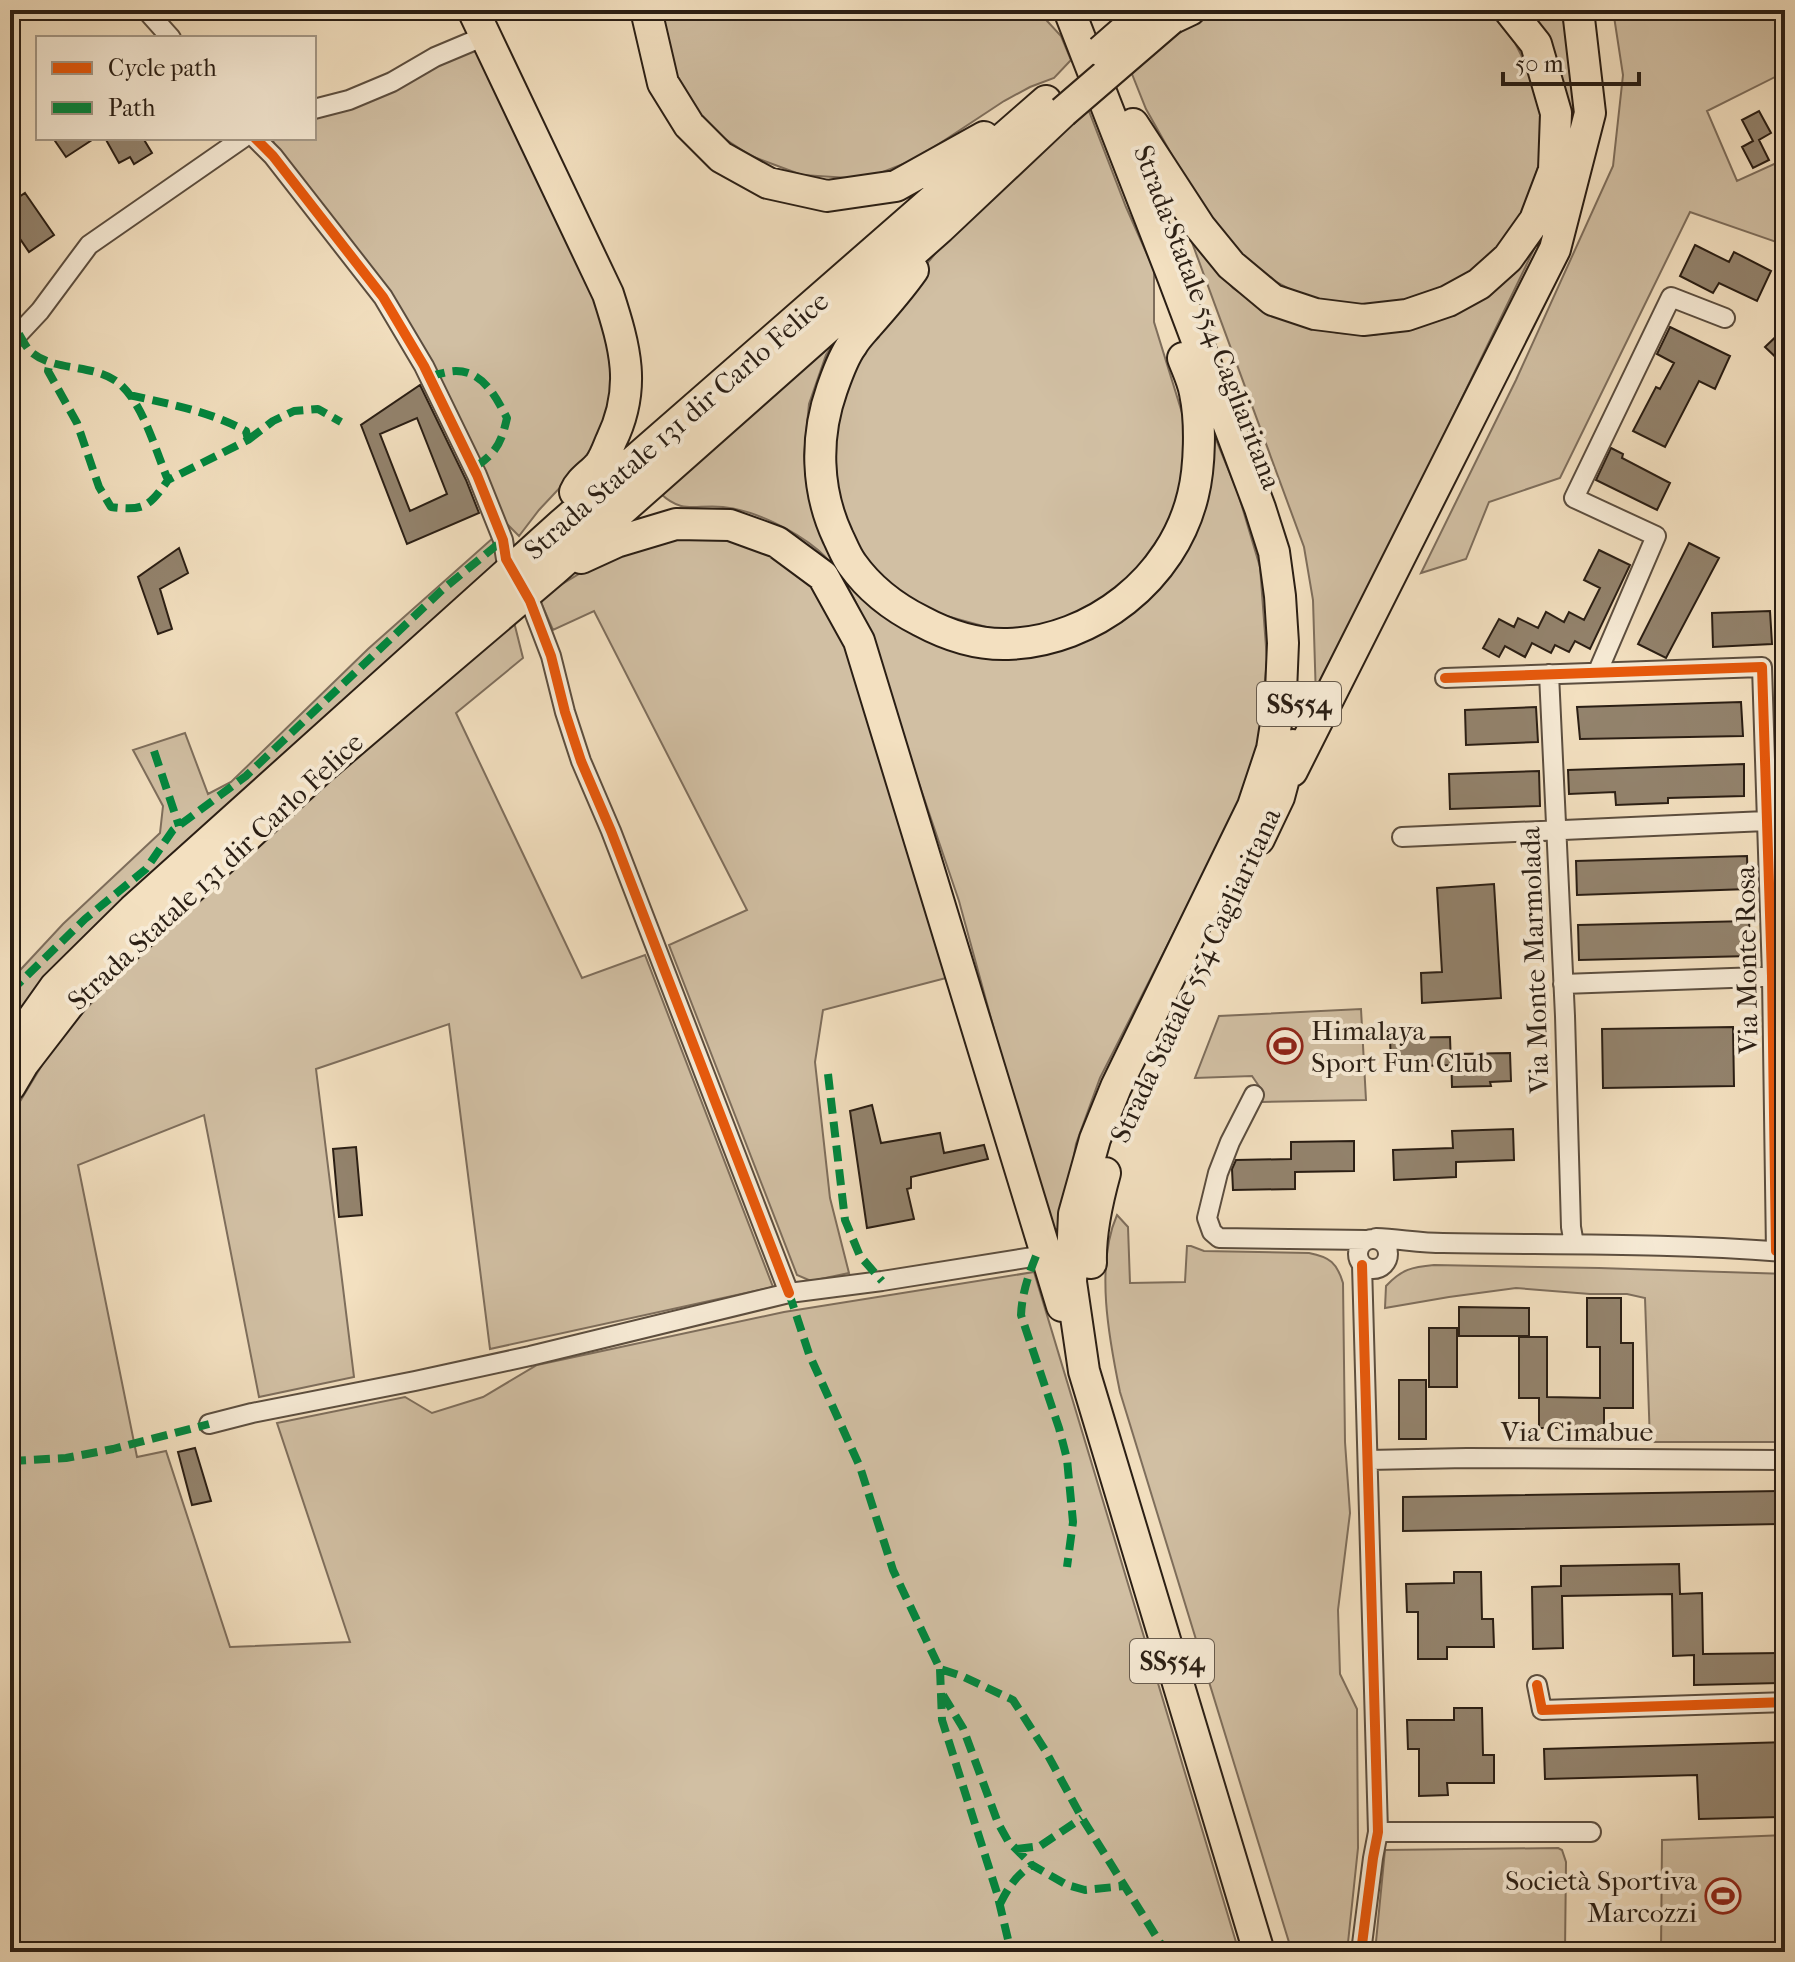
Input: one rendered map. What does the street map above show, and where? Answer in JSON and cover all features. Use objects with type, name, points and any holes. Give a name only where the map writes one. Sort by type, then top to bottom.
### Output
[{"type":"highway","points":[[646,10],[663,83],[689,125],[721,157],[768,183],[827,196],[896,186],[1058,103]]},
{"type":"highway","name":"SS554","points":[[1069,10],[1173,277]]},
{"type":"highway","name":"Strada Statale 554 Cagliaritana","points":[[1090,10],[1281,508],[1295,555],[1301,604],[1304,648],[1300,695],[1293,745],[1279,797],[1116,1134],[1097,1202],[1091,1252],[1092,1308],[1109,1393],[1277,1952]]},
{"type":"highway","points":[[1133,124],[1200,227],[1231,265],[1273,300],[1315,314],[1363,320],[1407,315],[1448,301],[1479,284],[1508,258],[1535,220],[1554,170],[1556,113],[1536,44],[1509,10]]},
{"type":"highway","points":[[1279,797],[1555,249],[1590,113],[1578,10]]},
{"type":"highway","name":"Strada Statale 131 dir Carlo Felice","points":[[10,1051],[55,987],[133,910],[562,524],[1058,103],[1172,12]]},
{"type":"highway","points":[[479,23],[608,294],[626,361],[625,402],[617,430],[601,463],[577,486],[562,524]]},
{"type":"highway","points":[[1058,103],[940,228],[903,284],[851,345],[832,390],[823,423],[819,465],[823,492],[833,526],[850,562],[869,585],[905,614],[939,630],[972,641],[1007,644],[1045,639],[1076,630],[1128,598],[1156,571],[1183,525],[1193,495],[1200,449],[1195,393],[1170,323],[1173,277]]},
{"type":"highway","name":"Strada Statale 131 dir Carlo Felice","points":[[10,1086],[23,1064],[80,990],[319,770],[554,570],[940,228]]},
{"type":"highway","name":"Strada Statale 554 Cagliaritana","points":[[1173,277],[1274,552],[1283,643],[1281,692],[1272,749],[1253,806],[1116,1087],[1095,1139],[1074,1214],[1071,1282],[1084,1371],[1259,1952]]},
{"type":"highway","points":[[554,570],[616,542],[676,524],[730,525],[777,542],[823,576],[859,641],[1045,1255],[1084,1371]]},
{"type":"street","points":[[146,10],[169,36]]},
{"type":"street","points":[[316,108],[349,100],[392,82],[435,57],[479,23]]},
{"type":"street","points":[[10,343],[40,311],[89,245],[240,140]]},
{"type":"street","points":[[257,140],[273,156],[383,297],[424,366],[477,475],[503,540],[506,559]]},
{"type":"street","points":[[1445,678],[1598,671],[1656,536],[1574,498],[1671,297],[1725,318]]},
{"type":"street","points":[[530,601],[551,656],[581,761],[611,831],[789,1293]]},
{"type":"street","name":"Via Monte Rosa","points":[[1598,671],[1762,667],[1766,821],[1778,976],[1780,1252]]},
{"type":"street","name":"Via Monte Marmolada","points":[[1549,674],[1574,1244]]},
{"type":"street","points":[[1402,837],[1766,821]]},
{"type":"street","points":[[1563,984],[1778,976]]},
{"type":"street","points":[[1254,1095],[1218,1173],[1207,1218],[1212,1232],[1219,1238],[1322,1241],[1400,1239],[1438,1243],[1574,1244],[1780,1252]]},
{"type":"street","points":[[1361,1952],[1378,1832],[1365,1325],[1372,1263],[1359,1248],[1371,1239]]},
{"type":"street","points":[[1371,1239],[1385,1244],[1389,1252],[1372,1263]]},
{"type":"street","points":[[1322,1241],[1372,1263],[1438,1243]]},
{"type":"street","points":[[209,1424],[530,1356],[789,1293],[1045,1255]]},
{"type":"street","name":"Via Cimabue","points":[[1368,1460],[1785,1460]]},
{"type":"street","points":[[1537,1685],[1542,1710],[1785,1702]]},
{"type":"street","points":[[1378,1832],[1591,1832]]},
{"type":"shaded area","points":[[658,10],[1037,10],[1061,36],[1071,60],[1054,78],[1004,101],[916,159],[865,179],[802,175],[751,156],[713,131],[690,104],[670,67]]},
{"type":"shaded area","points":[[1218,10],[1489,10],[1515,43],[1537,86],[1541,120],[1539,164],[1526,205],[1506,243],[1470,275],[1419,301],[1372,308],[1331,305],[1295,292],[1256,271],[1226,245],[1191,189],[1146,109],[1130,69],[1160,39]]},
{"type":"shaded area","points":[[1530,10],[1562,10],[1575,100],[1570,139],[1553,53]]},
{"type":"shaded area","points":[[1613,10],[1785,10],[1785,72],[1707,111],[1737,181],[1781,161],[1785,162],[1785,245],[1690,212],[1560,478],[1489,502],[1466,559],[1421,573],[1516,380],[1613,166],[1623,75]]},
{"type":"shaded area","points":[[470,49],[476,49],[599,303],[614,376],[601,430],[584,462],[519,536],[506,523],[492,498],[428,358],[280,155],[273,141],[316,140],[316,113],[387,93]]},
{"type":"shaded area","points":[[1087,106],[1154,270],[1154,322],[1183,416],[1186,450],[1180,496],[1162,533],[1116,591],[1084,611],[1057,622],[1024,629],[990,628],[932,612],[891,586],[860,554],[825,467],[845,379],[914,280],[954,230]]},
{"type":"shaded area","points":[[1190,237],[1233,288],[1261,307],[1298,324],[1339,333],[1373,335],[1425,325],[1474,303],[1538,241],[1316,699],[1313,600],[1304,547]]},
{"type":"shaded area","points":[[848,320],[826,355],[809,404],[804,455],[808,494],[823,536],[982,655],[1160,578],[1208,420],[1238,493],[1260,567],[1267,660],[1259,738],[1240,802],[1100,1078],[1076,1144],[1061,1228],[1049,1231],[959,901],[854,599],[825,556],[786,528],[735,509],[683,506],[660,493]]},
{"type":"shaded area","points":[[687,529],[774,546],[834,607],[903,823],[946,978],[823,1010],[815,1062],[830,1198],[849,1273],[811,1281],[797,1275],[669,945],[747,910],[594,611],[553,630],[539,598],[599,562]]},
{"type":"shaded area","points":[[494,537],[502,565],[10,1028],[10,981],[63,924],[160,833],[163,806],[133,750],[185,733],[208,794],[231,782],[368,649]]},
{"type":"shaded area","points":[[514,622],[523,658],[456,713],[582,978],[645,955],[773,1287],[490,1349],[449,1024],[316,1069],[354,1377],[259,1397],[204,1115],[78,1165],[137,1457],[166,1451],[230,1647],[350,1642],[277,1423],[405,1397],[432,1413],[483,1397],[537,1365],[784,1312],[1034,1272],[1239,1952],[10,1952],[10,1118],[56,1042],[137,953],[317,788]]},
{"type":"shaded area","name":"Himalaya Sport Fun Club","points":[[1361,1009],[1366,1100],[1262,1102],[1261,1089],[1252,1076],[1195,1078],[1219,1016]]},
{"type":"shaded area","points":[[1117,1215],[1128,1227],[1130,1283],[1185,1282],[1187,1246],[1191,1246],[1204,1251],[1309,1253],[1332,1262],[1343,1283],[1345,1442],[1350,1513],[1338,1610],[1340,1674],[1357,1709],[1358,1848],[1347,1952],[1292,1952],[1120,1392],[1108,1326],[1105,1279],[1110,1235]]},
{"type":"shaded area","points":[[1434,1265],[1785,1274],[1785,1442],[1650,1442],[1645,1298],[1627,1294],[1516,1288],[1385,1308],[1386,1286],[1392,1280],[1408,1270]]},
{"type":"shaded area","name":"Società Sportiva Marcozzi","points":[[1785,1835],[1785,1952],[1661,1952],[1662,1840]]},
{"type":"shaded area","points":[[1385,1850],[1562,1850],[1566,1862],[1565,1952],[1375,1952]]},
{"type":"building","points":[[1759,111],[1771,133],[1759,140],[1769,160],[1753,168],[1742,147],[1753,141],[1742,120]]},
{"type":"building","points":[[54,140],[92,140],[66,157]]},
{"type":"building","points":[[106,140],[144,140],[152,153],[134,164],[130,157],[119,163]]},
{"type":"building","points":[[25,193],[54,235],[29,252],[10,224],[10,203]]},
{"type":"building","points":[[1695,245],[1729,262],[1734,252],[1771,271],[1757,301],[1719,283],[1713,293],[1680,276]]},
{"type":"building","points":[[1670,327],[1730,356],[1715,389],[1699,381],[1665,447],[1633,431],[1656,387],[1660,389],[1674,363],[1657,354]]},
{"type":"building","points":[[1785,328],[1785,366],[1765,347]]},
{"type":"building","points":[[420,385],[479,513],[407,544],[361,425]],"holes":[[[417,418],[447,494],[410,511],[380,434]]]},
{"type":"building","points":[[1611,448],[1623,454],[1622,458],[1670,483],[1657,510],[1596,480]]},
{"type":"building","points":[[1689,543],[1719,558],[1666,658],[1638,644]]},
{"type":"building","points":[[179,548],[188,573],[160,589],[172,629],[158,634],[138,577]]},
{"type":"building","points":[[1599,550],[1630,565],[1590,649],[1575,641],[1569,652],[1555,645],[1551,653],[1532,643],[1525,657],[1505,646],[1499,657],[1483,648],[1499,619],[1514,627],[1518,618],[1538,628],[1546,612],[1564,622],[1569,612],[1584,620],[1600,588],[1584,580]]},
{"type":"building","points":[[1770,611],[1772,644],[1713,647],[1712,613]]},
{"type":"building","points":[[1741,702],[1743,736],[1580,739],[1577,707]]},
{"type":"building","points":[[1536,707],[1538,742],[1466,745],[1465,710]]},
{"type":"building","points":[[1744,764],[1744,796],[1668,798],[1668,803],[1616,805],[1615,792],[1569,794],[1568,770]]},
{"type":"building","points":[[1539,771],[1540,806],[1450,809],[1449,774]]},
{"type":"building","points":[[1747,856],[1748,889],[1577,895],[1576,861]]},
{"type":"building","points":[[1494,884],[1501,998],[1422,1003],[1421,973],[1442,972],[1437,888]]},
{"type":"building","points":[[1749,921],[1751,956],[1579,960],[1578,925]]},
{"type":"building","points":[[1733,1027],[1734,1086],[1603,1088],[1602,1029]]},
{"type":"building","points":[[1450,1037],[1451,1065],[1391,1067],[1390,1038]]},
{"type":"building","points":[[1510,1053],[1511,1081],[1490,1082],[1491,1086],[1452,1087],[1451,1054]]},
{"type":"building","points":[[872,1105],[881,1143],[940,1133],[944,1153],[984,1145],[988,1159],[911,1177],[911,1188],[907,1189],[914,1219],[867,1228],[850,1111]]},
{"type":"building","points":[[1513,1129],[1514,1160],[1456,1162],[1456,1177],[1394,1180],[1393,1150],[1453,1148],[1452,1131]]},
{"type":"building","points":[[1354,1141],[1354,1171],[1295,1172],[1295,1189],[1233,1190],[1232,1169],[1236,1160],[1291,1159],[1291,1142]]},
{"type":"building","points":[[356,1147],[362,1215],[339,1217],[333,1149]]},
{"type":"building","points":[[1587,1298],[1621,1298],[1621,1343],[1633,1343],[1633,1408],[1604,1408],[1604,1428],[1539,1428],[1539,1398],[1519,1398],[1519,1337],[1547,1337],[1547,1397],[1600,1398],[1600,1347],[1587,1347]]},
{"type":"building","points":[[1459,1307],[1529,1308],[1529,1336],[1459,1336]]},
{"type":"building","points":[[1429,1328],[1457,1328],[1457,1387],[1429,1387]]},
{"type":"building","points":[[1399,1380],[1426,1380],[1426,1439],[1399,1439]]},
{"type":"building","points":[[195,1448],[211,1501],[192,1505],[178,1452]]},
{"type":"building","points":[[1785,1491],[1785,1524],[1403,1531],[1403,1497]]},
{"type":"building","points":[[1679,1564],[1680,1594],[1702,1593],[1703,1654],[1785,1653],[1785,1683],[1694,1685],[1694,1655],[1673,1656],[1672,1594],[1562,1596],[1563,1648],[1533,1649],[1532,1587],[1561,1586],[1561,1566]]},
{"type":"building","points":[[1454,1572],[1481,1572],[1482,1619],[1493,1619],[1494,1647],[1447,1647],[1447,1659],[1418,1659],[1418,1612],[1407,1612],[1406,1584],[1454,1583]]},
{"type":"building","points":[[1454,1708],[1482,1708],[1483,1755],[1494,1755],[1494,1783],[1447,1783],[1448,1795],[1419,1796],[1419,1749],[1408,1749],[1407,1720],[1454,1720]]},
{"type":"building","points":[[1785,1742],[1785,1817],[1699,1819],[1697,1775],[1545,1779],[1544,1749]]},
{"type":"marked path","points":[[19,334],[29,350],[38,357],[99,373],[111,378],[129,394],[143,417],[168,480],[145,505],[111,507],[99,487],[77,423],[48,371],[50,362]]},
{"type":"marked path","points":[[429,376],[456,371],[474,375],[488,387],[507,418],[496,447],[488,458],[474,468]]},
{"type":"marked path","points":[[129,395],[203,413],[246,431],[248,440],[168,480]]},
{"type":"marked path","points":[[248,440],[273,421],[294,411],[318,409],[341,422]]},
{"type":"marked path","points":[[10,992],[85,919],[146,869],[173,830],[246,776],[442,590],[503,540]]},
{"type":"marked path","points":[[154,751],[179,826]]},
{"type":"marked path","points":[[828,1074],[845,1220],[860,1256],[882,1281]]},
{"type":"marked path","points":[[1036,1256],[1026,1285],[1021,1315],[1067,1459],[1073,1522],[1067,1567]]},
{"type":"marked path","points":[[789,1293],[809,1354],[860,1467],[893,1570],[940,1669],[1013,1700],[1166,1952]]},
{"type":"marked path","points":[[10,1461],[66,1458],[209,1424]]},
{"type":"marked path","points":[[940,1669],[942,1720],[997,1893],[1011,1952]]},
{"type":"marked path","points":[[943,1695],[963,1728],[998,1823],[1008,1841],[1032,1865]]},
{"type":"marked path","points":[[1017,1849],[1040,1846],[1082,1818]]},
{"type":"marked path","points":[[1000,1904],[1013,1882],[1032,1865],[1067,1885],[1085,1890],[1124,1886]]},
{"type":"cycle path","points":[[257,140],[273,156],[383,297],[424,366],[477,475],[503,540],[506,559],[530,601],[551,656],[581,761],[611,831],[789,1293]]},
{"type":"cycle path","points":[[1445,678],[1762,667],[1772,976],[1776,1251]]},
{"type":"cycle path","points":[[1361,1952],[1378,1832],[1362,1265]]},
{"type":"cycle path","points":[[1537,1685],[1542,1710],[1785,1702]]},
{"type":"place","name":"Himalaya Sport Fun Club","points":[[1285,1046]]},
{"type":"place","name":"Società Sportiva Marcozzi","points":[[1723,1896]]}]
